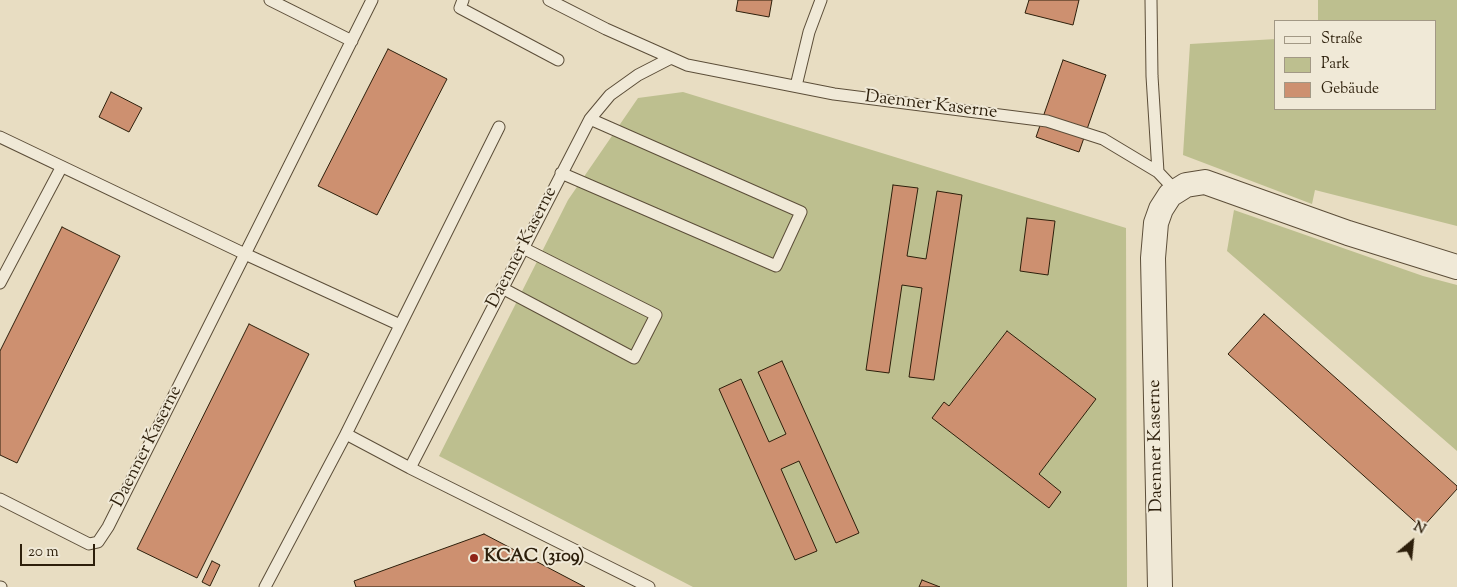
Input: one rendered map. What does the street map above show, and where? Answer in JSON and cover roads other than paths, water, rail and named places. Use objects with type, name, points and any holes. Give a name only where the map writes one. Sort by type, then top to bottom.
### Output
[{"type":"street","points":[[1176,191],[1186,185],[1205,182],[1348,233],[1457,267]]},
{"type":"street","name":"Daenner Kaserne","points":[[1160,587],[1153,251],[1156,223],[1161,209],[1176,191]]},
{"type":"lane","points":[[270,0],[352,41]]},
{"type":"lane","name":"Daenner Kaserne","points":[[0,498],[90,544],[98,542],[108,527],[372,0]]},
{"type":"lane","points":[[463,0],[460,8],[558,60]]},
{"type":"lane","name":"Daenner Kaserne","points":[[550,0],[606,29],[687,65],[834,94],[1047,121],[1103,139],[1158,172],[1176,191]]},
{"type":"lane","points":[[796,86],[809,32],[820,0]]},
{"type":"lane","points":[[1150,0],[1152,76],[1158,172]]},
{"type":"lane","name":"Daenner Kaserne","points":[[410,468],[590,119],[610,95],[638,74],[670,58]]},
{"type":"lane","points":[[561,173],[776,266],[801,212],[590,119]]},
{"type":"lane","points":[[265,587],[346,434],[498,128]]},
{"type":"lane","points":[[0,137],[61,168],[400,325]]},
{"type":"lane","points":[[0,283],[61,168]]},
{"type":"lane","points":[[502,288],[634,358],[656,314],[523,248]]},
{"type":"lane","points":[[346,434],[410,468],[649,587]]},
{"type":"place","name":"KCAC (3109)","points":[[474,558]]}]
